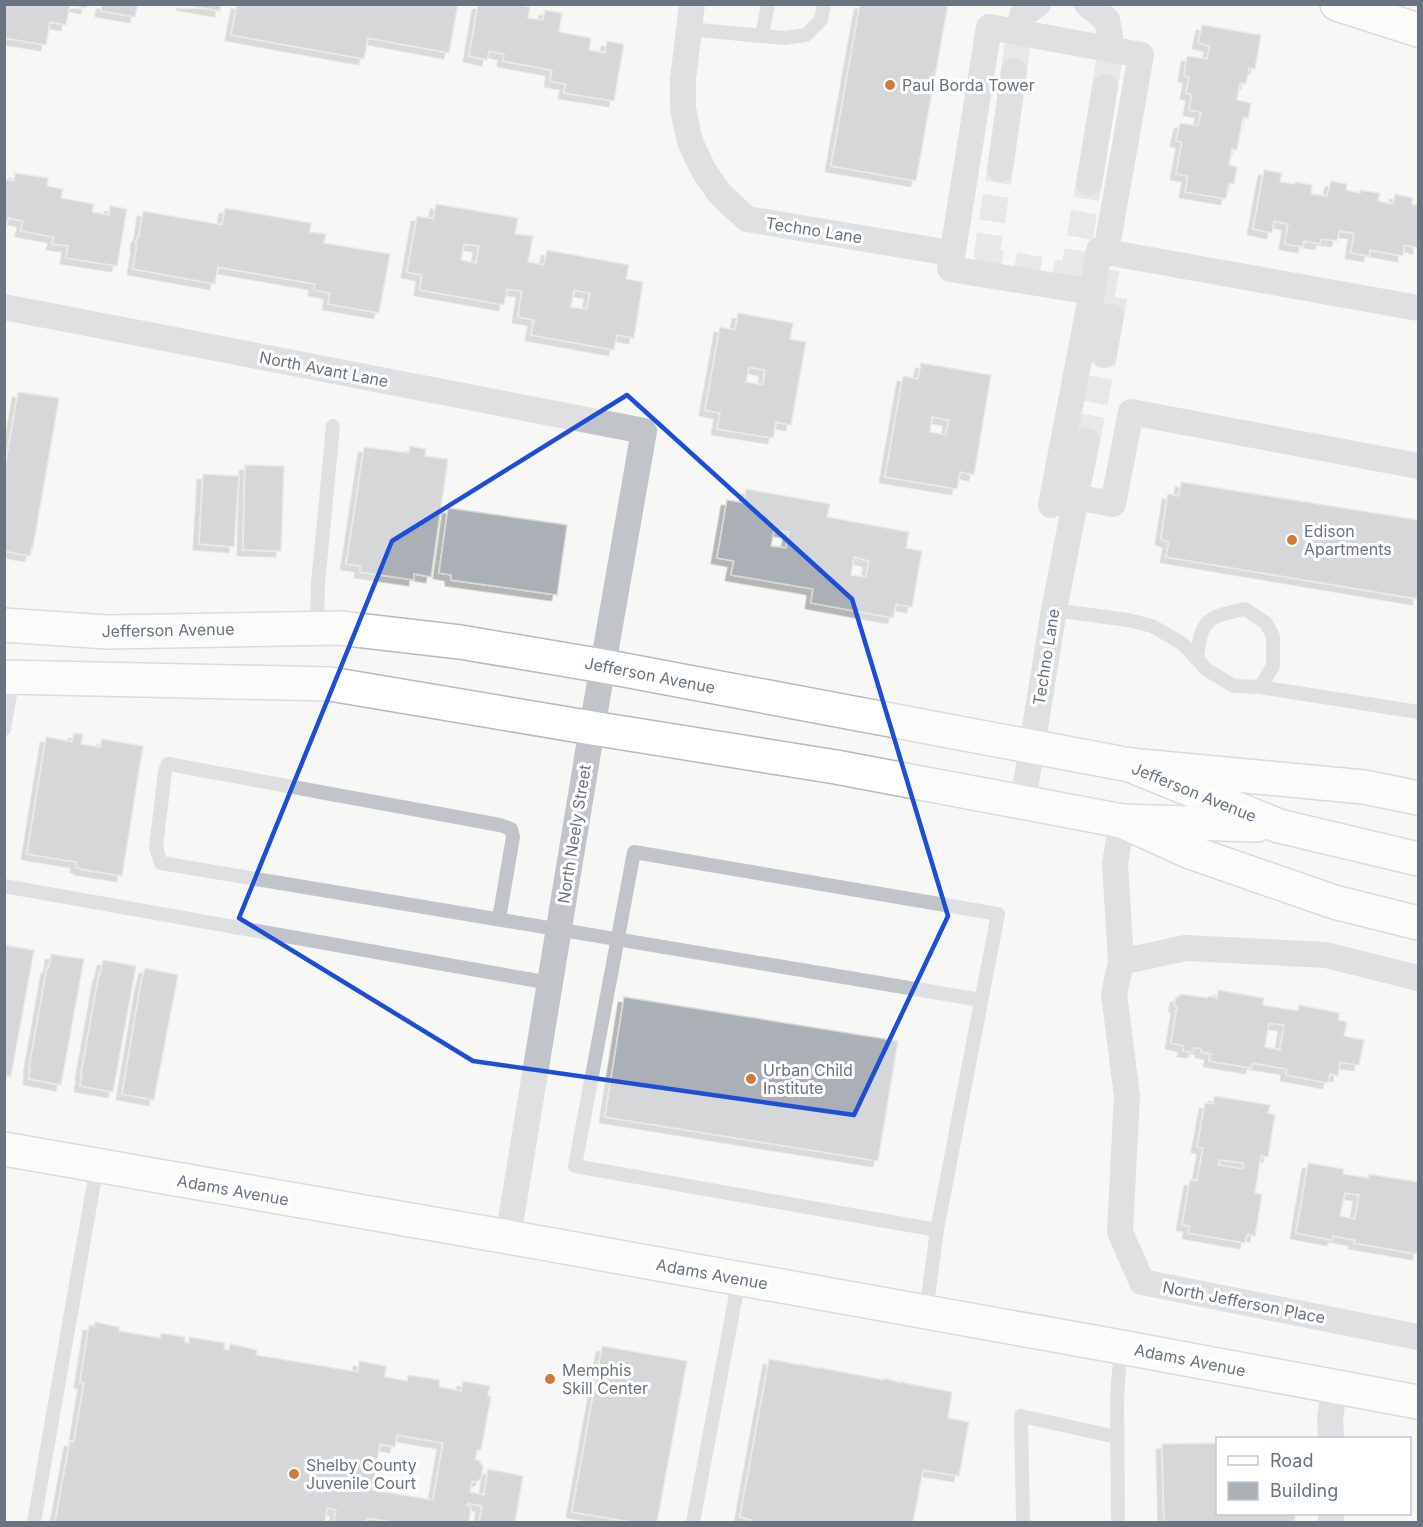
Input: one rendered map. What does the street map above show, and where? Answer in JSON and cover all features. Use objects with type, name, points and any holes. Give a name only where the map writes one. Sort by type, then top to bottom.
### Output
[{"type":"main road","points":[[1337,4],[1419,30]]},
{"type":"main road","name":"Jefferson Avenue","points":[[4,625],[107,632],[339,628],[460,642],[603,666],[1130,765],[1279,826],[1419,859]]},
{"type":"main road","name":"Jefferson Avenue","points":[[9,677],[330,684],[836,767],[1122,821],[1279,826]]},
{"type":"main road","points":[[1130,765],[1364,787],[1419,798]]},
{"type":"main road","points":[[1122,821],[1190,852],[1323,898],[1419,923]]},
{"type":"main road","name":"Adams Avenue","points":[[4,1149],[508,1237],[1419,1402]]},
{"type":"street","points":[[1087,4],[1107,20],[1110,37]]},
{"type":"street","name":"Techno Lane","points":[[691,17],[683,80],[683,110],[690,142],[704,171],[720,194],[747,219],[938,251]]},
{"type":"street","points":[[1092,292],[950,269],[989,27],[1141,55],[1106,252],[1203,264],[1419,308]]},
{"type":"street","points":[[1000,169],[1014,71]]},
{"type":"street","points":[[1089,183],[1105,87]]},
{"type":"street","name":"Techno Lane","points":[[1023,802],[1054,610],[1059,504],[1078,326],[1092,292],[1099,250],[1106,252]]},
{"type":"street","name":"North Avant Lane","points":[[4,307],[644,431]]},
{"type":"street","points":[[1104,355],[1111,316]]},
{"type":"street","points":[[1059,504],[1113,504],[1131,412],[1419,466]]},
{"type":"street","name":"North Neely Street","points":[[508,1237],[592,728],[644,431]]},
{"type":"street","points":[[1078,485],[1088,441]]},
{"type":"street","points":[[1122,821],[1115,864],[1121,962],[1185,948],[1326,955],[1419,978]]},
{"type":"street","name":"North Jefferson Place","points":[[1121,962],[1114,994],[1127,1096],[1120,1232],[1142,1282],[1419,1337]]},
{"type":"street","points":[[1331,1437],[1330,1418],[1335,1387]]},
{"type":"lane","points":[[762,36],[768,4]]},
{"type":"lane","points":[[691,17],[762,36],[784,38],[806,35],[821,20],[824,4]]},
{"type":"lane","points":[[317,628],[318,584],[333,426]]},
{"type":"lane","points":[[1197,660],[1201,633],[1208,622],[1217,616],[1245,609],[1266,623],[1274,636],[1273,666],[1260,687]]},
{"type":"lane","points":[[1054,610],[1128,620],[1152,626],[1183,644],[1207,670],[1234,686],[1260,687],[1419,712]]},
{"type":"lane","points":[[4,729],[9,677]]},
{"type":"lane","points":[[500,919],[513,837],[511,829],[500,825],[168,764],[165,771],[156,848],[161,863],[981,1000]]},
{"type":"lane","points":[[926,1312],[937,1230],[998,914],[634,852],[575,1166],[937,1230]]},
{"type":"lane","points":[[4,886],[550,983]]},
{"type":"lane","points":[[34,1522],[97,1166]]},
{"type":"lane","points":[[693,1522],[739,1279]]},
{"type":"lane","points":[[1118,1522],[1117,1397],[1121,1347]]},
{"type":"lane","points":[[1023,1522],[1021,1416],[1117,1437]]},
{"type":"highlighted area","points":[[627,395],[852,599],[948,916],[854,1115],[473,1061],[239,918],[392,541]]},
{"type":"building","points":[[4,4],[87,4],[86,8],[70,5],[66,25],[50,22],[46,45],[4,38]]},
{"type":"building","points":[[102,4],[138,4],[135,17],[101,11]]},
{"type":"building","points":[[181,4],[221,4],[220,11]]},
{"type":"building","points":[[237,4],[458,4],[449,53],[368,38],[364,59],[231,35]]},
{"type":"building","points":[[478,4],[515,4],[530,7],[528,18],[543,20],[545,10],[562,13],[559,32],[591,38],[589,50],[605,53],[607,41],[624,44],[614,101],[564,93],[566,84],[550,81],[552,70],[503,61],[504,54],[489,51],[487,60],[469,56]]},
{"type":"building","name":"Paul Borda Tower","points":[[860,4],[948,4],[916,181],[831,166]]},
{"type":"building","points":[[1202,25],[1261,35],[1255,69],[1249,68],[1246,84],[1240,83],[1237,100],[1251,103],[1248,119],[1243,117],[1237,150],[1232,149],[1229,165],[1237,167],[1234,184],[1229,183],[1226,199],[1185,192],[1188,176],[1176,174],[1182,142],[1176,141],[1180,123],[1198,126],[1201,112],[1189,110],[1192,95],[1186,93],[1189,77],[1184,76],[1187,56],[1207,59],[1210,46],[1198,43]]},
{"type":"building","points":[[1264,170],[1282,173],[1280,182],[1312,185],[1311,194],[1327,196],[1331,181],[1347,184],[1346,190],[1380,193],[1378,201],[1393,204],[1395,194],[1413,198],[1412,204],[1418,205],[1418,248],[1404,245],[1403,256],[1370,250],[1369,256],[1351,253],[1354,233],[1339,231],[1337,241],[1321,239],[1320,244],[1304,241],[1303,247],[1285,244],[1288,224],[1274,221],[1272,233],[1253,229]]},
{"type":"building","points":[[15,173],[48,178],[47,186],[63,189],[61,198],[94,204],[92,212],[109,215],[110,206],[127,209],[117,266],[66,258],[68,246],[52,244],[54,237],[21,231],[23,221],[8,218],[6,229],[4,229],[4,179],[14,181]]},
{"type":"building","points":[[436,204],[518,218],[515,234],[533,236],[528,262],[544,265],[547,250],[629,265],[626,279],[643,282],[634,338],[617,335],[614,350],[531,335],[534,320],[518,317],[522,291],[507,289],[504,305],[420,290],[422,275],[407,272],[417,216],[433,219]],"holes":[[[464,244],[479,246],[476,263],[461,260]],[[574,290],[590,293],[587,309],[571,307]]]},
{"type":"building","points":[[225,208],[311,223],[310,232],[326,234],[324,243],[390,254],[379,313],[328,304],[330,293],[314,290],[315,284],[218,267],[215,284],[133,269],[143,211],[222,225]]},
{"type":"building","points":[[738,313],[793,323],[790,339],[806,342],[791,425],[776,422],[773,438],[717,429],[720,413],[705,410],[720,327],[735,330]],"holes":[[[749,367],[765,370],[763,385],[746,382]]]},
{"type":"building","points":[[921,363],[991,375],[974,475],[960,472],[957,489],[885,477],[903,376],[918,379]],"holes":[[[932,417],[949,420],[946,435],[930,432]]]},
{"type":"building","points":[[18,392],[59,398],[30,556],[4,551],[4,472]]},
{"type":"building","points":[[410,446],[426,449],[425,456],[448,459],[431,577],[414,574],[414,580],[360,572],[361,566],[347,564],[346,560],[364,447],[409,453]]},
{"type":"building","points":[[245,465],[284,466],[281,551],[243,550]]},
{"type":"building","points":[[203,474],[239,476],[234,547],[199,544]]},
{"type":"building","name":"Edison Apartments","points":[[1181,482],[1418,520],[1418,599],[1166,557],[1169,542],[1161,539],[1168,494],[1179,496]]},
{"type":"building","points":[[746,489],[830,504],[827,517],[909,532],[906,548],[922,551],[912,607],[896,604],[893,618],[811,603],[813,589],[731,575],[734,561],[717,558],[727,500],[744,503]],"holes":[[[774,530],[789,532],[786,548],[771,546]],[[854,557],[869,561],[866,577],[851,575]]]},
{"type":"building","points":[[448,508],[567,525],[557,595],[451,580],[451,575],[439,573]]},
{"type":"building","points":[[74,733],[83,734],[81,744],[100,747],[102,739],[143,746],[122,876],[80,869],[76,867],[77,862],[27,854],[46,737],[72,742]]},
{"type":"building","points":[[4,945],[34,950],[11,1076],[4,1075]]},
{"type":"building","points":[[51,954],[84,959],[61,1085],[29,1079],[29,1068]]},
{"type":"building","points":[[103,960],[136,966],[113,1092],[80,1086]]},
{"type":"building","points":[[145,968],[178,975],[154,1100],[122,1094]]},
{"type":"building","points":[[1218,990],[1264,998],[1263,1005],[1298,1011],[1299,1005],[1340,1013],[1338,1020],[1347,1022],[1344,1036],[1364,1040],[1359,1065],[1340,1062],[1338,1076],[1330,1074],[1328,1083],[1286,1075],[1287,1069],[1252,1063],[1251,1068],[1209,1061],[1211,1054],[1201,1052],[1201,1048],[1194,1048],[1193,1052],[1183,1051],[1184,1046],[1171,1043],[1177,1007],[1174,1006],[1176,997],[1180,994],[1217,998]],"holes":[[[1269,1023],[1284,1025],[1280,1050],[1265,1047]]]},
{"type":"building","name":"Urban Child Institute","points":[[624,997],[898,1041],[878,1161],[605,1117]]},
{"type":"building","points":[[1214,1096],[1270,1105],[1268,1113],[1275,1115],[1268,1157],[1261,1156],[1255,1193],[1262,1194],[1255,1236],[1247,1234],[1245,1243],[1188,1233],[1190,1226],[1182,1225],[1190,1180],[1197,1181],[1203,1148],[1197,1147],[1205,1103],[1213,1104]],"holes":[[[1219,1160],[1244,1163],[1243,1169],[1218,1165]]]},
{"type":"building","points":[[1308,1163],[1344,1169],[1343,1174],[1368,1178],[1369,1174],[1418,1182],[1418,1254],[1354,1243],[1355,1240],[1333,1236],[1332,1240],[1296,1233]],"holes":[[[1345,1193],[1359,1195],[1355,1219],[1340,1216]]]},
{"type":"building","points":[[95,1322],[119,1327],[119,1331],[160,1338],[161,1333],[185,1337],[185,1342],[189,1343],[189,1337],[225,1343],[224,1349],[229,1350],[230,1344],[257,1350],[256,1355],[358,1372],[359,1361],[386,1366],[385,1377],[407,1381],[408,1375],[440,1380],[439,1387],[461,1391],[463,1381],[490,1386],[488,1396],[491,1397],[481,1450],[477,1450],[475,1460],[483,1466],[481,1479],[476,1482],[472,1481],[470,1492],[484,1495],[488,1469],[523,1476],[515,1522],[479,1522],[482,1506],[468,1503],[467,1506],[471,1507],[469,1522],[393,1522],[367,1518],[366,1522],[334,1522],[336,1510],[327,1508],[325,1522],[55,1522],[70,1441],[74,1442],[84,1383],[80,1382],[89,1325],[94,1326]],"holes":[[[397,1435],[443,1443],[433,1500],[372,1490],[380,1444],[395,1447]]]},
{"type":"building","points":[[602,1346],[687,1361],[657,1522],[631,1522],[572,1512]]},
{"type":"building","points":[[769,1359],[952,1392],[948,1418],[969,1422],[959,1476],[923,1470],[913,1522],[751,1522],[752,1520],[740,1517]]},
{"type":"building","points":[[1216,1443],[1216,1515],[1295,1515],[1295,1522],[1164,1522],[1162,1444]]},
{"type":"tunnel","points":[[1014,71],[1022,15]]},
{"type":"tunnel","points":[[1105,87],[1111,50],[1110,37]]},
{"type":"tunnel","points":[[986,260],[1000,169]]},
{"type":"tunnel","points":[[1073,276],[1089,183]]},
{"type":"tunnel","points":[[938,251],[1117,284],[1111,316]]},
{"type":"tunnel","points":[[1087,441],[1104,355]]},
{"type":"place","name":"Paul Borda Tower","points":[[890,85]]},
{"type":"place","name":"Edison Apartments","points":[[1292,540]]},
{"type":"place","name":"Urban Child Institute","points":[[751,1079]]},
{"type":"place","name":"Memphis Skill Center","points":[[550,1379]]},
{"type":"place","name":"Shelby County Juvenile Court","points":[[294,1474]]}]
